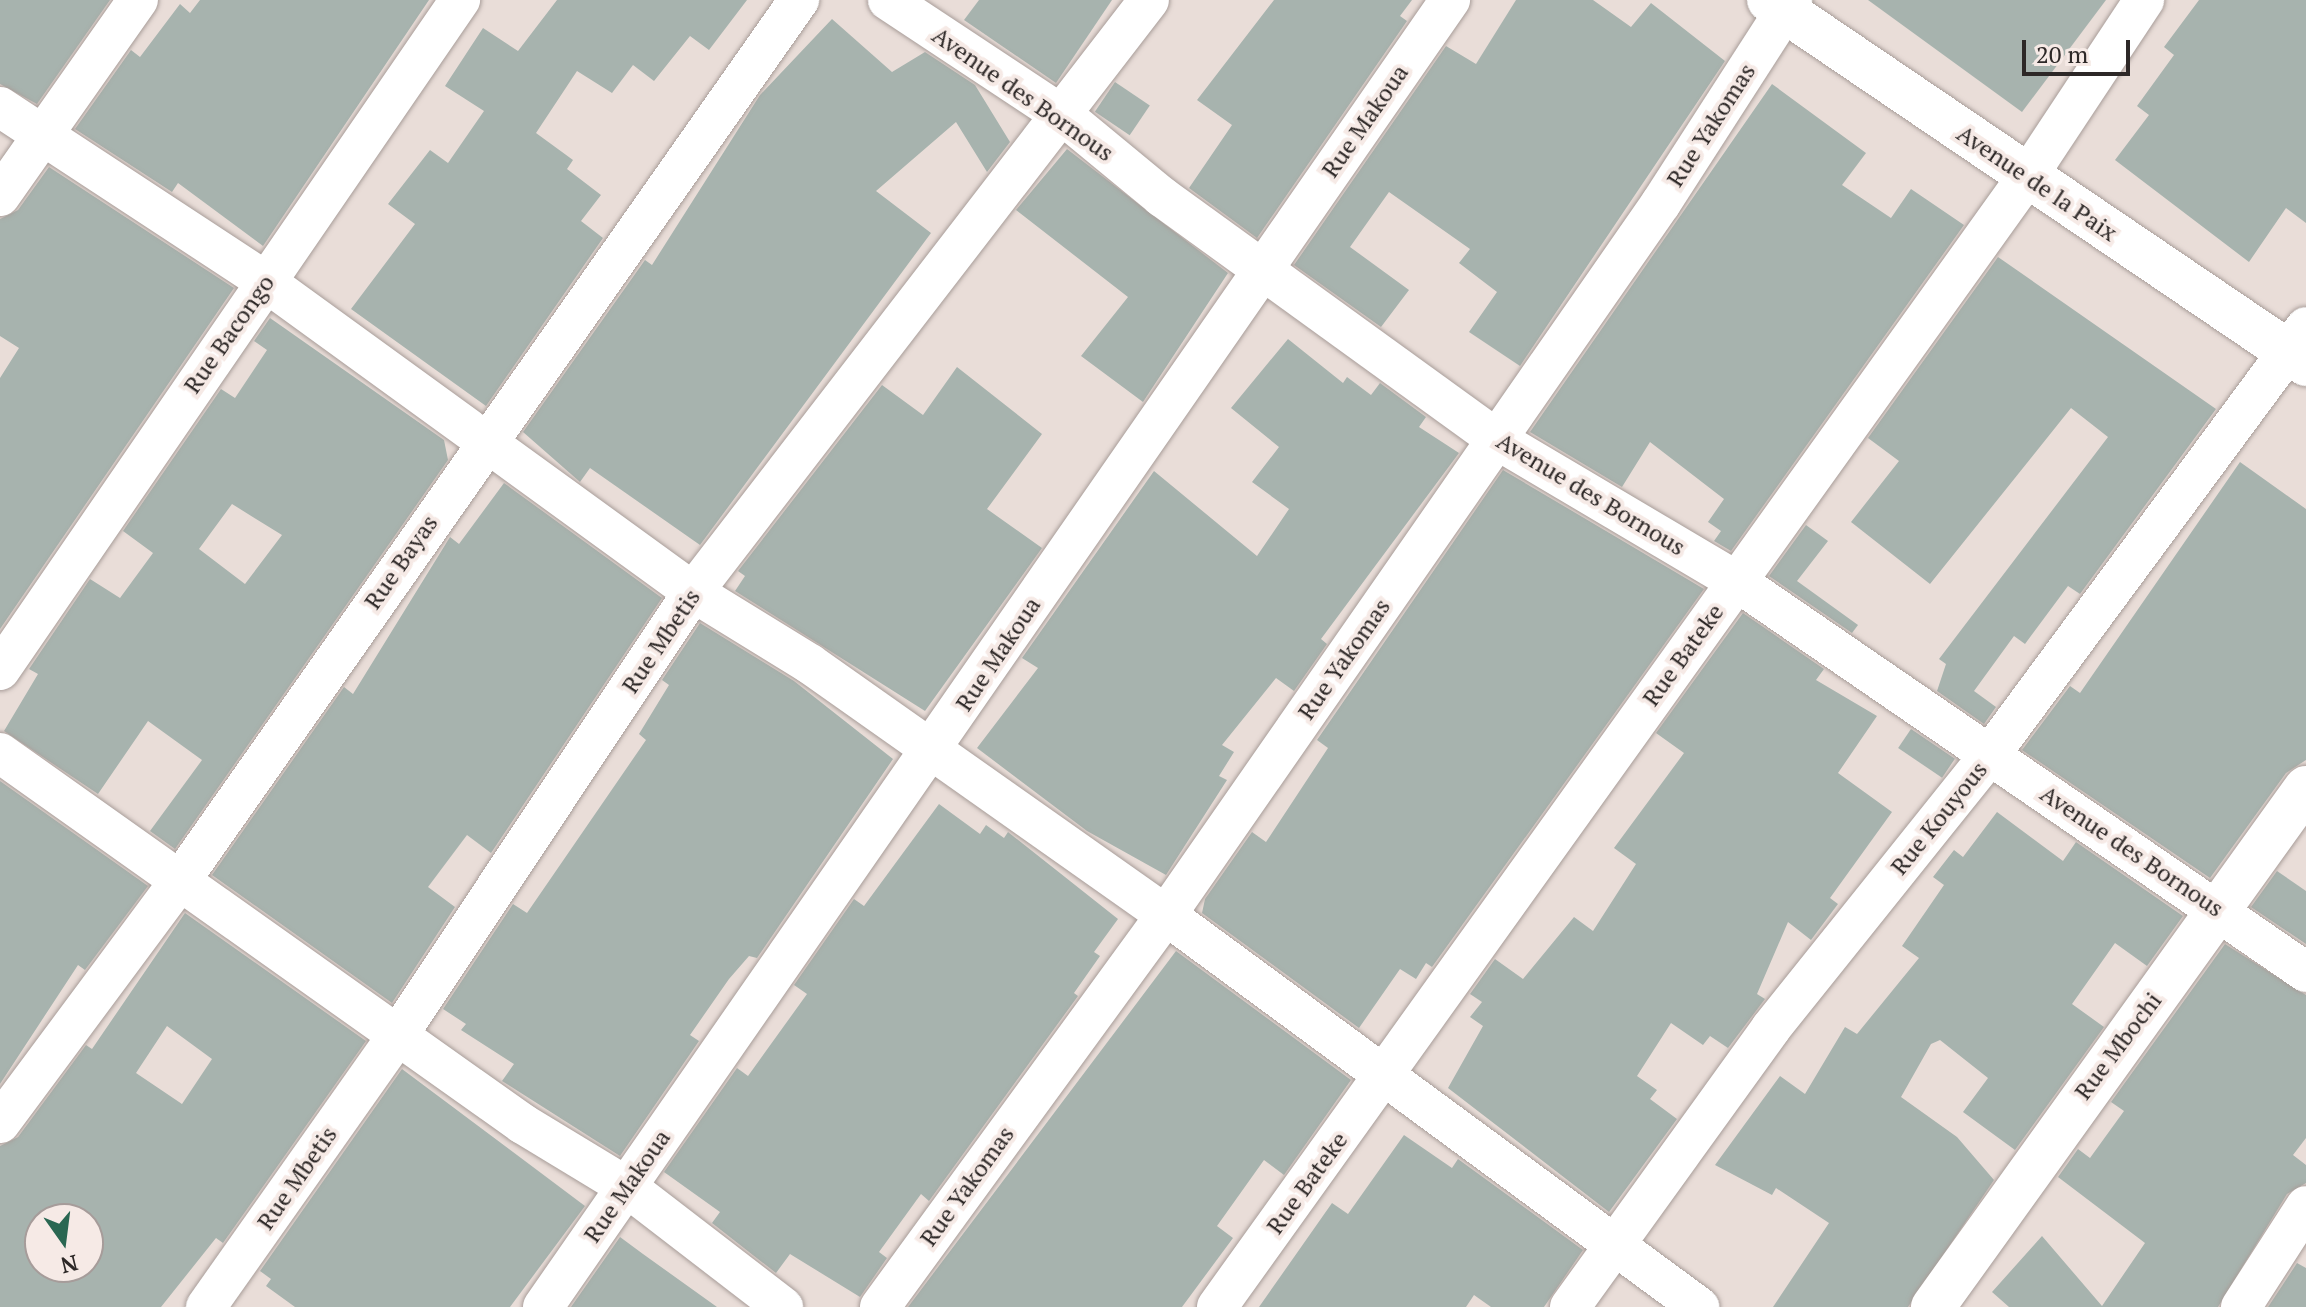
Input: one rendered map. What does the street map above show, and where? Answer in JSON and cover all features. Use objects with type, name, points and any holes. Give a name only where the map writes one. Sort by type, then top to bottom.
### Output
[{"type":"main road","name":"Avenue de la Paix","points":[[1782,4],[2027,177],[2301,348]]},
{"type":"main road","name":"Rue Mbochi","points":[[1933,1307],[2096,1072],[2223,911],[2306,788]]},
{"type":"street","points":[[0,196],[138,0]]},
{"type":"street","name":"Rue Bacongo","points":[[0,670],[460,0]]},
{"type":"street","name":"Rue Bayas","points":[[0,1123],[180,881],[483,444],[799,0]]},
{"type":"street","name":"Avenue des Bornous","points":[[888,0],[1065,117],[1261,269],[1496,439],[1736,581],[1989,756],[2223,911],[2306,972]]},
{"type":"street","name":"Rue Mbetis","points":[[206,1307],[398,1035],[693,592],[1065,117],[1149,0]]},
{"type":"street","name":"Rue Makoua","points":[[543,1307],[933,750],[1261,269],[1450,0]]},
{"type":"street","name":"Rue Bateke","points":[[1217,1307],[1387,1074],[2027,177],[2144,0]]},
{"type":"street","name":"Rue Yakomas","points":[[880,1307],[1166,915],[1496,439],[1782,4]]},
{"type":"street","points":[[0,107],[40,137],[266,282],[483,444],[693,592],[933,750],[1387,1074],[1699,1307]]},
{"type":"street","name":"Rue Kouyous","points":[[1570,1307],[1771,1028],[1989,756],[2301,348]]},
{"type":"street","points":[[0,753],[398,1035],[627,1187],[783,1307]]},
{"type":"street","points":[[2241,1307],[2306,1206]]},
{"type":"building","points":[[0,0],[110,0],[37,104],[0,84]]},
{"type":"building","points":[[200,0],[429,0],[263,246],[178,183],[172,192],[75,129],[131,50],[140,57],[180,4],[190,13]]},
{"type":"building","points":[[557,0],[747,0],[709,50],[690,36],[654,81],[633,65],[612,93],[577,71],[536,133],[573,160],[567,169],[601,195],[581,221],[603,238],[486,406],[351,309],[415,224],[388,204],[430,150],[448,163],[484,111],[445,86],[483,28],[518,51]]},
{"type":"building","points":[[979,0],[1112,0],[1056,83],[964,20]]},
{"type":"building","points":[[1274,0],[1412,0],[1400,16],[1407,21],[1257,238],[1189,188],[1232,125],[1197,100]]},
{"type":"building","points":[[1516,0],[1593,0],[1631,27],[1651,3],[1725,61],[1520,366],[1469,332],[1497,292],[1459,263],[1470,249],[1389,192],[1350,247],[1409,290],[1381,327],[1294,265],[1446,46],[1476,64]]},
{"type":"building","points":[[1868,0],[2106,0],[2022,112]]},
{"type":"building","points":[[2199,0],[2306,0],[2306,223],[2286,208],[2249,262],[2115,160],[2149,115],[2137,106],[2174,55],[2164,47]]},
{"type":"building","points":[[832,19],[892,72],[925,52],[975,85],[1010,142],[987,172],[956,122],[876,191],[931,233],[700,545],[590,468],[580,482],[523,432],[645,260],[652,265],[760,95]]},
{"type":"building","points":[[1115,82],[1150,105],[1130,135],[1095,112]]},
{"type":"building","points":[[1772,84],[1866,153],[1842,185],[1891,218],[1911,189],[1964,225],[1731,551],[1714,541],[1721,531],[1708,522],[1724,499],[1650,442],[1622,487],[1530,432]]},
{"type":"building","points":[[1067,149],[1228,273],[1143,402],[1081,356],[1128,297],[1016,210]]},
{"type":"building","points":[[49,167],[234,288],[0,629],[0,378],[19,348],[0,336],[0,219],[18,210]]},
{"type":"building","points":[[1998,257],[2216,409],[2080,594],[2068,586],[2025,644],[2014,636],[1974,691],[1996,707],[1984,724],[1937,691],[1946,664],[1939,659],[2108,437],[2071,408],[1930,584],[1851,522],[1899,461],[1868,438]]},
{"type":"building","points":[[270,318],[444,440],[448,460],[175,849],[150,831],[202,760],[148,721],[98,794],[4,731],[38,674],[29,669],[90,579],[120,598],[153,553],[123,531],[221,389],[235,398],[267,350],[254,341]],"holes":[[[232,504],[282,535],[245,584],[199,549]]]},
{"type":"building","points":[[1288,339],[1343,383],[1347,377],[1371,395],[1380,383],[1426,417],[1419,427],[1459,453],[1321,639],[1327,644],[1294,691],[1276,678],[1222,745],[1234,752],[1219,776],[1227,780],[1166,875],[1087,831],[977,748],[1038,668],[1022,658],[1154,471],[1257,556],[1289,509],[1252,482],[1279,447],[1231,408]]},
{"type":"building","points":[[957,367],[1042,434],[987,509],[1042,548],[925,711],[735,591],[745,576],[738,571],[882,385],[923,415]]},
{"type":"building","points":[[2240,462],[2306,509],[2306,760],[2286,773],[2210,878],[2022,750],[2070,686],[2080,693]]},
{"type":"building","points":[[1503,470],[1704,589],[1432,967],[1426,963],[1416,979],[1400,969],[1359,1028],[1202,913],[1205,899],[1252,832],[1266,842],[1328,748],[1317,740]]},
{"type":"building","points":[[504,483],[662,598],[491,853],[467,835],[428,887],[455,907],[392,1003],[212,875],[344,687],[353,694],[450,537],[459,544]]},
{"type":"building","points":[[1806,525],[1828,541],[1797,581],[1858,625],[1852,633],[1769,576]]},
{"type":"building","points":[[1743,613],[1824,669],[1816,680],[1877,716],[1838,773],[1892,812],[1830,898],[1838,904],[1811,940],[1788,922],[1757,994],[1765,999],[1728,1048],[1710,1036],[1703,1045],[1671,1023],[1637,1076],[1657,1090],[1650,1099],[1677,1119],[1609,1212],[1448,1088],[1483,1026],[1470,1017],[1482,1002],[1470,994],[1495,959],[1523,979],[1574,917],[1593,931],[1636,864],[1614,848],[1684,753],[1656,733]]},
{"type":"building","points":[[700,623],[794,681],[893,759],[757,958],[749,956],[690,1035],[699,1041],[620,1156],[502,1081],[514,1064],[461,1030],[466,1024],[443,1009],[513,904],[527,913],[646,740],[639,734],[669,685],[662,680]]},
{"type":"building","points":[[1911,729],[1955,759],[1942,778],[1898,748]]},
{"type":"building","points":[[0,781],[148,886],[85,970],[78,965],[0,1084]]},
{"type":"building","points":[[939,804],[980,834],[986,825],[1004,838],[1008,832],[1118,919],[1094,952],[1100,956],[1074,993],[1078,996],[929,1201],[921,1194],[879,1252],[887,1258],[860,1297],[790,1254],[776,1273],[712,1223],[720,1212],[664,1172],[737,1068],[748,1076],[807,994],[794,985],[854,899],[864,906]]},
{"type":"building","points":[[1997,812],[2063,861],[2076,842],[2183,916],[2147,966],[2115,943],[2072,1004],[2104,1027],[2015,1150],[1963,1112],[1988,1078],[1940,1040],[1931,1044],[1901,1097],[1957,1137],[1994,1180],[1908,1307],[1773,1307],[1829,1223],[1776,1188],[1772,1195],[1715,1165],[1780,1076],[1805,1094],[1845,1027],[1857,1034],[1919,958],[1902,946],[1944,885],[1933,877],[1954,850],[1963,857]]},
{"type":"building","points":[[2277,871],[2306,891],[2306,944],[2251,907]]},
{"type":"building","points":[[185,913],[366,1041],[223,1243],[216,1238],[161,1307],[0,1307],[0,1146],[18,1137],[86,1045],[92,1049]],"holes":[[[167,1026],[212,1059],[182,1104],[136,1073]]]},
{"type":"building","points":[[2225,944],[2306,995],[2306,1138],[2293,1155],[2306,1165],[2306,1183],[2287,1194],[2218,1307],[2009,1307],[1992,1292],[2042,1236],[2102,1306],[2145,1243],[2058,1177],[2078,1149],[2090,1158],[2124,1111],[2111,1102]]},
{"type":"building","points":[[1176,951],[1351,1080],[1284,1175],[1264,1160],[1217,1226],[1233,1238],[1182,1307],[908,1307]]},
{"type":"building","points":[[402,1069],[585,1206],[510,1307],[295,1307],[266,1286],[271,1279],[260,1271]]},
{"type":"building","points":[[1404,1135],[1452,1168],[1458,1159],[1583,1250],[1544,1307],[1491,1307],[1474,1295],[1466,1307],[1259,1307],[1332,1203],[1348,1214]]},
{"type":"building","points":[[620,1237],[643,1254],[717,1307],[571,1307]]},
{"type":"building","points":[[2297,1263],[2306,1268],[2306,1307],[2268,1307]]}]
